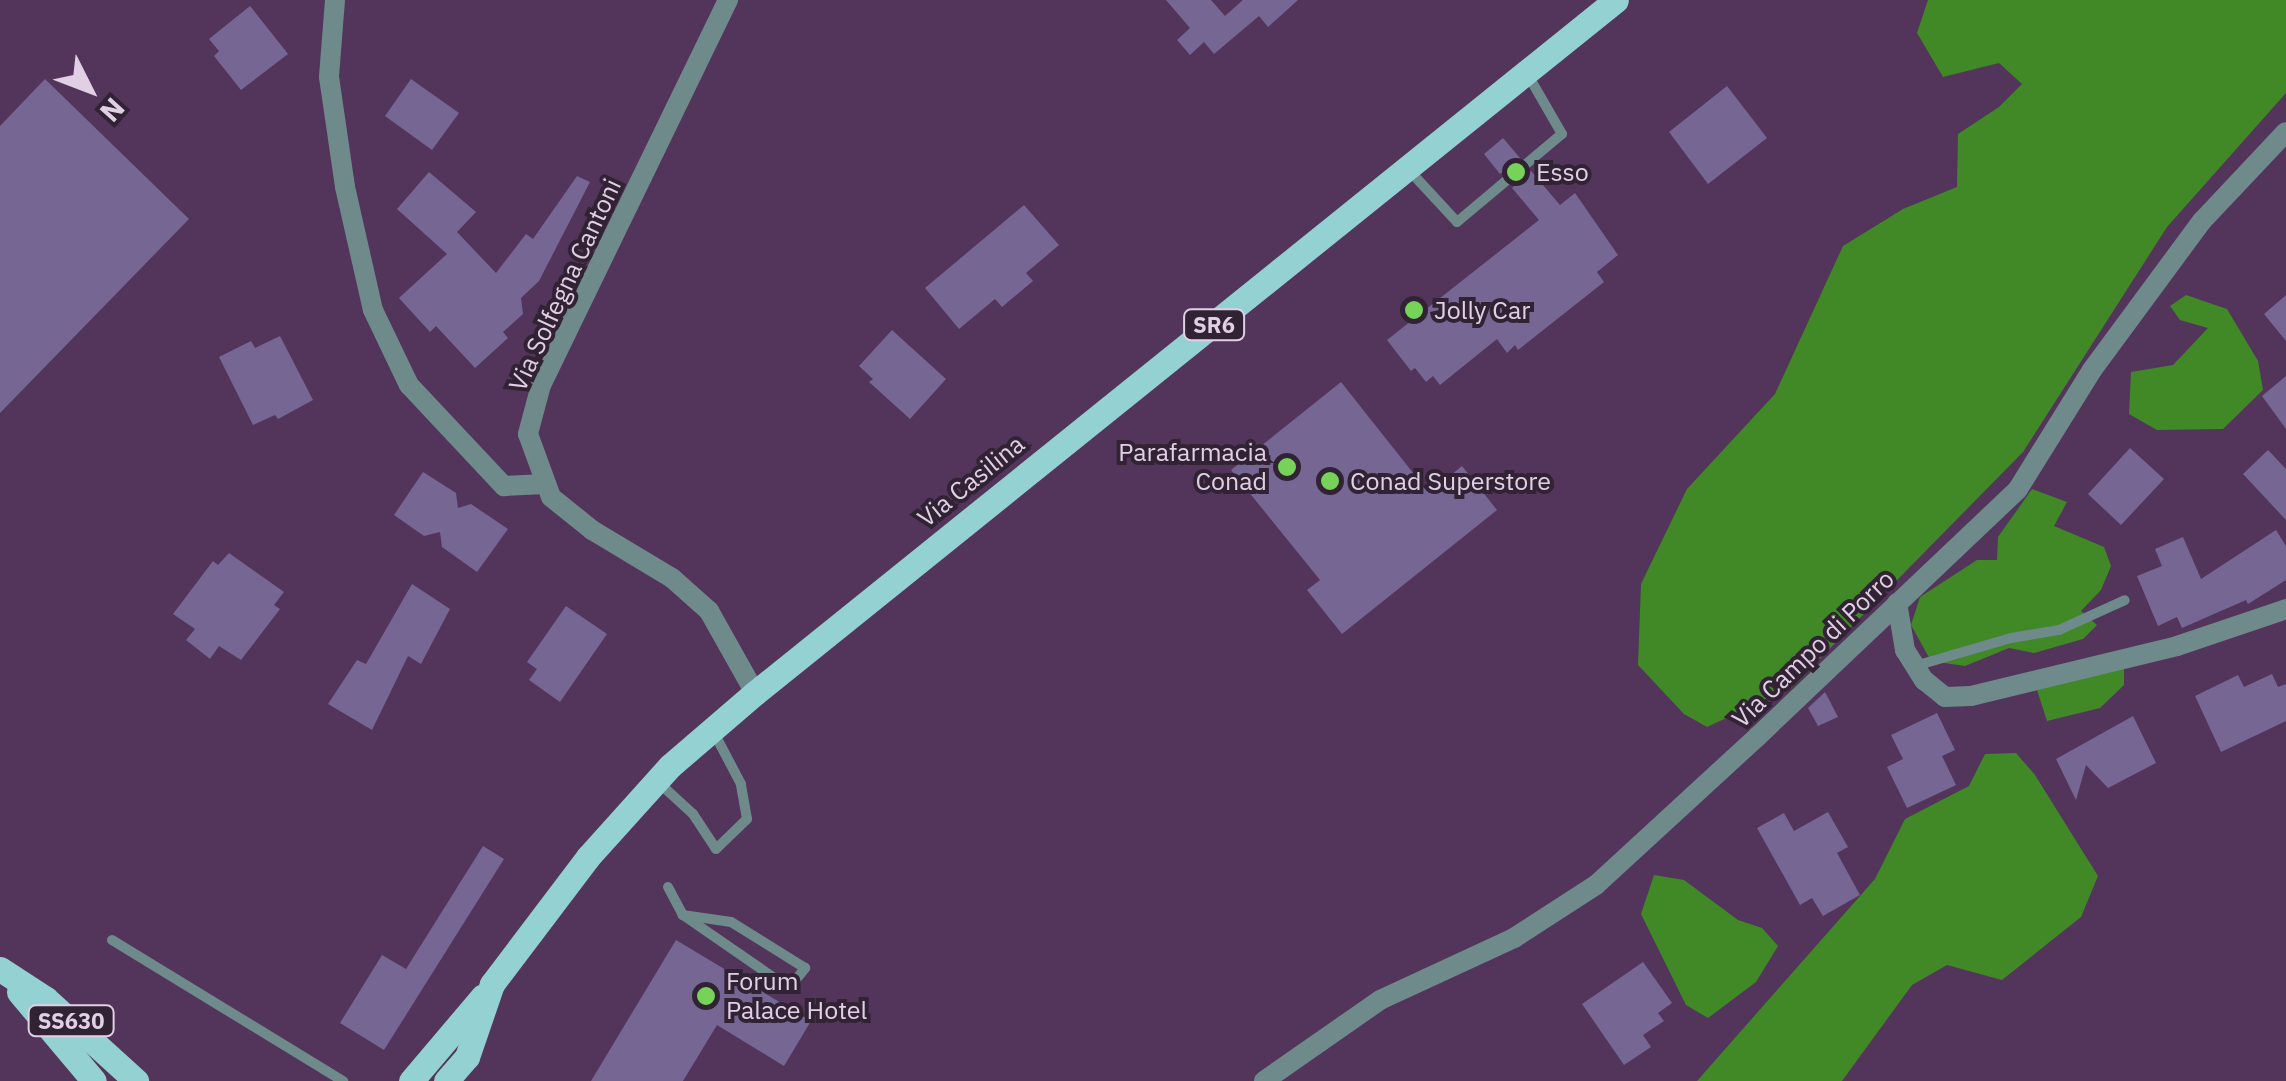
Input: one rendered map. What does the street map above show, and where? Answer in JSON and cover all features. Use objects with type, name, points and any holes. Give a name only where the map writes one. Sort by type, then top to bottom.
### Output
[{"type":"main road","name":"Via Casilina","points":[[446,1081],[468,1057],[492,984],[588,857],[656,780],[755,692],[1616,0]]},
{"type":"main road","name":"SS630","points":[[0,969],[94,1081]]},
{"type":"main road","name":"SS630","points":[[0,969],[46,1000],[136,1081]]},
{"type":"main road","points":[[411,1081],[492,984]]},
{"type":"street","points":[[334,0],[329,77],[345,187],[373,310],[409,385],[504,486],[546,484]]},
{"type":"street","name":"Via Solfegna Cantoni","points":[[728,0],[541,385],[528,434],[552,497],[592,530],[672,578],[709,611],[755,692]]},
{"type":"street","name":"Via Campo di Porro","points":[[1264,1081],[1380,1000],[1514,938],[1596,885],[2018,489],[2092,370],[2202,222],[2286,132]]},
{"type":"street","points":[[1898,603],[1906,650],[1915,666],[1945,697],[1972,696],[2177,646],[2286,609]]},
{"type":"lane","points":[[1407,168],[1457,222],[1562,134],[1526,72]]},
{"type":"lane","points":[[1915,666],[2011,638],[2059,630],[2125,600]]},
{"type":"lane","points":[[656,780],[694,814],[716,850],[747,820],[742,784],[712,729]]},
{"type":"lane","points":[[668,887],[683,915],[790,988],[806,968],[731,922],[683,915]]},
{"type":"lane","points":[[112,940],[343,1081]]},
{"type":"green space","points":[[1928,0],[2286,0],[2286,93],[2167,227],[2023,452],[1791,688],[1707,727],[1684,714],[1638,665],[1641,584],[1687,489],[1775,394],[1843,246],[1903,209],[1957,187],[1958,134],[1999,107],[2022,84],[1999,63],[1943,77],[1917,33]]},
{"type":"green space","points":[[2186,295],[2227,309],[2258,361],[2263,390],[2223,429],[2157,430],[2129,414],[2131,372],[2173,365],[2208,328],[2180,320],[2170,306]]},
{"type":"green space","points":[[2032,489],[2067,502],[2054,526],[2104,547],[2111,566],[2101,590],[2081,611],[2097,625],[2083,639],[2034,653],[2009,648],[1965,666],[1931,661],[1911,625],[1920,597],[1977,560],[1997,560],[1998,537]]},
{"type":"green space","points":[[2124,666],[2124,685],[2100,708],[2047,721],[2037,690]]},
{"type":"green space","points":[[2016,753],[2035,775],[2098,876],[2081,917],[2002,980],[1947,965],[1912,985],[1842,1081],[1697,1081],[1875,879],[1905,819],[1969,786],[1985,754]]},
{"type":"green space","points":[[1654,875],[1684,880],[1738,920],[1762,928],[1778,946],[1756,982],[1708,1018],[1686,1005],[1641,914]]},
{"type":"building","points":[[1166,0],[1211,0],[1225,16],[1243,0],[1298,0],[1268,27],[1259,16],[1214,54],[1204,42],[1190,55],[1177,40],[1190,28]]},
{"type":"building","points":[[250,6],[288,54],[241,90],[214,56],[219,51],[209,39]]},
{"type":"building","points":[[45,79],[189,219],[0,413],[0,126]]},
{"type":"building","points":[[411,79],[459,113],[432,150],[385,116]]},
{"type":"building","points":[[1727,86],[1767,138],[1708,184],[1669,132]]},
{"type":"building","points":[[1503,138],[1520,158],[1500,174],[1484,154]]},
{"type":"building","points":[[1531,171],[1560,205],[1575,193],[1618,255],[1597,272],[1604,282],[1518,350],[1515,345],[1507,353],[1497,339],[1440,385],[1433,376],[1426,382],[1415,368],[1411,371],[1387,340],[1539,220],[1512,188]]},
{"type":"building","points":[[429,172],[476,212],[457,232],[496,273],[526,234],[533,239],[577,176],[590,182],[539,281],[521,298],[523,314],[503,332],[508,338],[475,368],[436,326],[430,332],[399,298],[447,254],[397,209]]},
{"type":"building","points":[[1024,205],[1059,245],[1026,273],[1033,281],[1002,307],[995,299],[959,329],[925,288]]},
{"type":"building","points":[[2286,295],[2286,341],[2264,314]]},
{"type":"building","points":[[892,330],[946,379],[910,419],[869,382],[873,379],[859,366]]},
{"type":"building","points":[[280,336],[313,400],[278,419],[275,415],[253,425],[219,357],[251,341],[255,348]]},
{"type":"building","points":[[2286,376],[2286,429],[2262,396]]},
{"type":"building","name":"Conad Superstore","points":[[1341,382],[1429,493],[1462,466],[1497,510],[1342,634],[1307,590],[1320,580],[1231,470]]},
{"type":"building","points":[[2130,448],[2164,479],[2121,525],[2088,494]]},
{"type":"building","points":[[2268,450],[2286,469],[2286,520],[2243,474]]},
{"type":"building","points":[[423,472],[456,493],[458,508],[471,504],[508,529],[477,572],[442,547],[440,532],[424,536],[394,515]]},
{"type":"building","points":[[2276,530],[2286,546],[2286,580],[2248,604],[2246,600],[2182,628],[2177,617],[2158,626],[2137,576],[2162,566],[2155,549],[2183,537],[2201,579]]},
{"type":"building","points":[[229,553],[284,592],[274,605],[280,609],[241,660],[219,646],[210,659],[186,640],[195,629],[173,614],[213,561],[218,565]]},
{"type":"building","points":[[412,584],[450,609],[421,664],[408,656],[372,730],[328,704],[357,660],[366,664]]},
{"type":"building","points":[[566,606],[607,634],[560,702],[529,680],[537,669],[527,662]]},
{"type":"building","points":[[2272,674],[2278,687],[2286,684],[2286,721],[2221,752],[2195,696],[2238,675],[2244,687]]},
{"type":"building","points":[[1825,692],[1838,717],[1818,726],[1808,708]]},
{"type":"building","points":[[1937,713],[1955,750],[1942,756],[1956,785],[1907,808],[1887,767],[1903,759],[1891,735]]},
{"type":"building","points":[[2133,716],[2156,763],[2108,788],[2086,765],[2076,800],[2056,759]]},
{"type":"building","points":[[1828,812],[1848,847],[1837,853],[1860,895],[1823,916],[1812,898],[1800,905],[1757,828],[1784,813],[1794,831]]},
{"type":"building","points":[[483,846],[504,859],[384,1050],[340,1023],[382,955],[406,969]]},
{"type":"building","name":"Forum Palace Hotel","points":[[676,940],[811,1021],[784,1066],[717,1025],[683,1081],[591,1081]]},
{"type":"building","points":[[1643,962],[1672,1003],[1658,1013],[1664,1021],[1643,1035],[1651,1047],[1624,1065],[1582,1004]]},
{"type":"place","name":"Esso","points":[[1516,172]]},
{"type":"place","name":"Jolly Car","points":[[1414,310]]},
{"type":"place","name":"Parafarmacia Conad","points":[[1287,467]]},
{"type":"place","name":"Conad Superstore","points":[[1330,481]]},
{"type":"place","name":"Forum Palace Hotel","points":[[706,996]]}]
